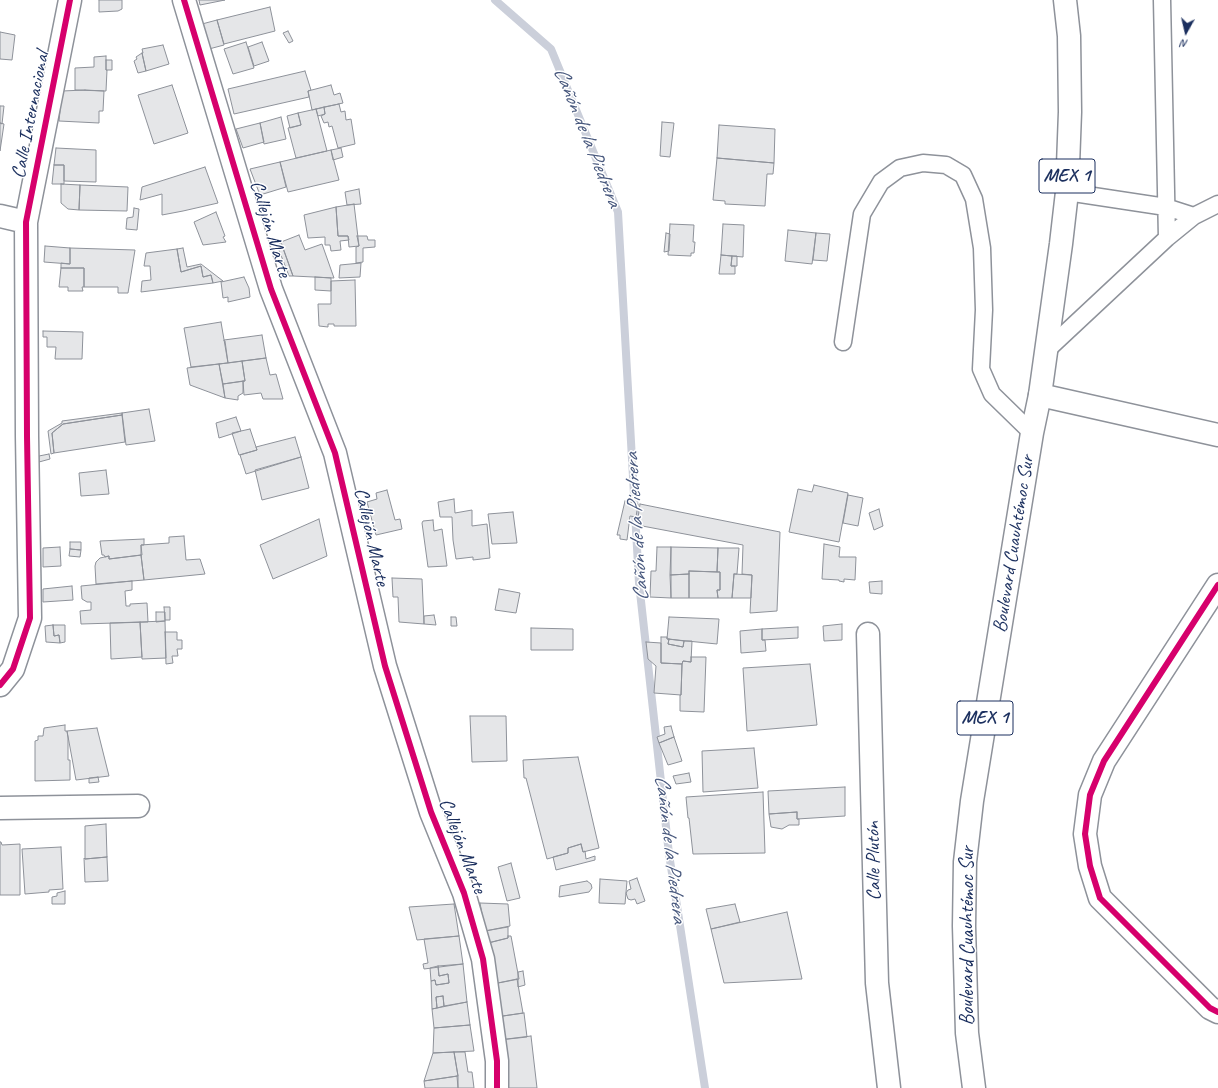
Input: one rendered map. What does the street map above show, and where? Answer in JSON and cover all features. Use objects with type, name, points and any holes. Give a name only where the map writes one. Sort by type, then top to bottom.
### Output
[{"type":"street","name":"Calle Internacional","points":[[0,684],[13,669],[30,618],[26,222],[70,0]]},
{"type":"street","name":"Callejón Marte","points":[[184,0],[271,289],[335,453],[384,666],[431,812],[464,893],[483,959],[497,1061],[497,1088]]},
{"type":"street","name":"Boulevard Cuauhtémoc Sur","points":[[974,1088],[967,1025],[964,926],[965,862],[973,793],[1032,433],[1040,395],[1061,244],[1067,192],[1070,112],[1068,36],[1065,0]]},
{"type":"street","points":[[0,216],[26,222]]},
{"type":"street","points":[[1040,395],[1218,436]]},
{"type":"street","points":[[1218,585],[1104,761],[1090,795],[1084,834],[1090,866],[1100,898],[1210,1008],[1218,1012]]},
{"type":"street","name":"Calle Plutón","points":[[868,634],[877,983],[889,1088]]},
{"type":"street","points":[[0,808],[138,806]]},
{"type":"lane","points":[[1162,0],[1167,238]]},
{"type":"lane","points":[[843,342],[862,214],[881,182],[900,168],[923,163],[946,165],[962,175],[974,199],[982,248],[984,310],[981,370],[992,394],[1032,433]]},
{"type":"lane","points":[[1067,192],[1166,207],[1194,216]]},
{"type":"lane","points":[[1046,351],[1167,238],[1194,216],[1218,204]]},
{"type":"building","points":[[99,0],[122,0],[122,9],[118,11],[99,12]]},
{"type":"building","points":[[199,0],[225,0],[200,5]]},
{"type":"building","points":[[270,7],[275,31],[224,44],[217,20]]},
{"type":"building","points":[[217,20],[224,45],[209,49],[202,24]]},
{"type":"building","points":[[288,31],[293,41],[289,43],[283,33]]},
{"type":"building","points":[[0,32],[15,35],[12,60],[0,59]]},
{"type":"building","points":[[246,42],[254,68],[233,74],[224,49]]},
{"type":"building","points":[[262,42],[269,61],[254,66],[248,47]]},
{"type":"building","points":[[163,45],[169,64],[146,71],[142,49]]},
{"type":"building","points":[[142,53],[146,71],[138,73],[134,61],[137,59],[136,57]]},
{"type":"building","points":[[106,56],[106,91],[75,90],[75,68],[94,67],[94,57]]},
{"type":"building","points":[[106,60],[112,60],[112,70],[106,70]]},
{"type":"building","points":[[305,71],[311,90],[308,91],[309,97],[234,114],[228,89]]},
{"type":"building","points":[[172,85],[188,133],[154,144],[138,95]]},
{"type":"building","points":[[331,85],[334,95],[340,93],[343,103],[312,110],[308,91]]},
{"type":"building","points":[[62,91],[104,91],[103,111],[99,111],[99,123],[59,121]]},
{"type":"building","points":[[339,104],[341,112],[345,111],[346,120],[351,119],[355,144],[338,148],[332,126],[329,127],[328,122],[324,123],[321,116],[325,114],[324,107]]},
{"type":"building","points":[[0,106],[4,106],[2,124],[0,123]]},
{"type":"building","points":[[324,107],[325,114],[318,116],[316,109]]},
{"type":"building","points":[[316,109],[327,151],[296,158],[288,128],[301,125],[298,113]]},
{"type":"building","points":[[298,113],[301,125],[290,128],[287,116]]},
{"type":"building","points":[[281,117],[286,139],[264,144],[260,123]]},
{"type":"building","points":[[662,122],[674,123],[670,157],[660,156]]},
{"type":"building","points":[[0,123],[4,124],[0,151]]},
{"type":"building","points":[[260,123],[264,142],[243,148],[236,129]]},
{"type":"building","points":[[719,125],[775,129],[774,163],[717,158]]},
{"type":"building","points":[[56,148],[96,150],[96,182],[64,181],[64,165],[54,165]]},
{"type":"building","points":[[341,148],[343,157],[333,160],[331,150]]},
{"type":"building","points":[[331,150],[339,180],[288,192],[280,162]]},
{"type":"building","points":[[717,158],[774,163],[773,174],[767,174],[765,206],[725,204],[725,201],[713,200]]},
{"type":"building","points":[[280,162],[286,187],[260,195],[250,169]]},
{"type":"building","points":[[54,165],[64,165],[64,184],[52,184]]},
{"type":"building","points":[[205,167],[218,203],[162,215],[162,194],[140,200],[142,187]]},
{"type":"building","points":[[61,184],[80,185],[79,210],[68,209],[61,203]]},
{"type":"building","points":[[80,185],[128,187],[127,211],[79,210]]},
{"type":"building","points":[[359,189],[361,204],[347,205],[345,192]]},
{"type":"building","points":[[354,204],[359,246],[349,247],[348,236],[338,236],[336,207]]},
{"type":"building","points":[[336,207],[338,236],[348,236],[349,240],[340,241],[341,250],[331,251],[330,245],[325,245],[325,237],[308,238],[304,215]]},
{"type":"building","points":[[134,208],[139,209],[137,230],[126,229],[127,218],[133,217]]},
{"type":"building","points":[[216,212],[225,236],[223,237],[226,242],[203,245],[194,222]]},
{"type":"building","points":[[670,224],[694,225],[694,253],[691,253],[691,256],[668,255]]},
{"type":"building","points":[[723,224],[744,225],[743,257],[721,255]]},
{"type":"building","points":[[788,230],[816,233],[812,264],[785,261]]},
{"type":"building","points":[[666,233],[670,234],[669,251],[664,252]]},
{"type":"building","points":[[816,233],[830,234],[827,261],[813,260]]},
{"type":"building","points":[[299,235],[305,250],[322,244],[334,278],[293,276],[281,242]]},
{"type":"building","points":[[357,236],[367,236],[368,240],[375,240],[375,247],[363,248],[363,262],[356,263],[356,247],[359,246]]},
{"type":"building","points":[[281,243],[293,276],[289,276],[277,245]]},
{"type":"building","points":[[45,246],[70,248],[70,264],[44,262]]},
{"type":"building","points":[[70,248],[135,250],[128,293],[118,293],[118,287],[84,287],[84,268],[61,268],[61,263],[70,264]]},
{"type":"building","points":[[183,248],[187,267],[201,264],[223,281],[213,283],[211,275],[203,277],[201,266],[181,272],[177,249]]},
{"type":"building","points":[[177,249],[181,272],[201,266],[203,277],[211,275],[213,283],[141,292],[142,281],[151,280],[150,266],[144,266],[146,253]]},
{"type":"building","points":[[721,255],[732,256],[731,266],[735,266],[735,274],[719,274]]},
{"type":"building","points":[[732,256],[737,256],[737,266],[731,266]]},
{"type":"building","points":[[361,263],[360,277],[339,278],[340,265]]},
{"type":"building","points":[[61,268],[84,268],[83,291],[68,291],[68,287],[59,287]]},
{"type":"building","points":[[244,277],[249,288],[250,297],[228,302],[228,297],[223,298],[221,282]]},
{"type":"building","points":[[315,277],[331,278],[331,291],[315,290]]},
{"type":"building","points":[[355,280],[356,326],[334,326],[334,324],[328,324],[328,327],[319,326],[318,304],[331,304],[331,281]]},
{"type":"building","points":[[221,322],[228,363],[191,367],[184,328]]},
{"type":"building","points":[[43,331],[83,332],[82,359],[55,359],[56,347],[47,347],[47,337],[43,337]]},
{"type":"building","points":[[262,335],[266,358],[228,363],[224,340]]},
{"type":"building","points":[[266,358],[270,375],[276,374],[283,399],[263,399],[261,393],[244,395],[243,381],[245,381],[242,361]]},
{"type":"building","points":[[242,361],[245,381],[223,384],[219,364]]},
{"type":"building","points":[[219,364],[225,398],[190,385],[187,368]]},
{"type":"building","points":[[243,381],[243,393],[238,396],[238,400],[225,398],[223,384]]},
{"type":"building","points":[[149,409],[155,441],[126,445],[122,413]]},
{"type":"building","points":[[122,413],[122,415],[63,424],[52,433],[54,453],[51,454],[48,431],[62,423],[62,421]]},
{"type":"building","points":[[122,415],[125,442],[54,453],[52,433],[63,424]]},
{"type":"building","points":[[236,417],[241,431],[219,438],[216,423]]},
{"type":"building","points":[[250,429],[257,450],[239,455],[232,433]]},
{"type":"building","points":[[295,437],[301,457],[246,474],[240,455],[257,450],[256,447]]},
{"type":"building","points":[[49,454],[50,459],[39,462],[39,456]]},
{"type":"building","points":[[301,457],[309,488],[262,500],[255,470]]},
{"type":"building","points":[[106,470],[109,494],[81,496],[79,473]]},
{"type":"building","points":[[814,485],[848,493],[839,542],[789,532],[798,489],[812,492]]},
{"type":"building","points":[[387,490],[395,520],[400,519],[402,529],[376,535],[367,502],[377,499],[376,493]]},
{"type":"building","points":[[848,495],[863,498],[858,526],[843,523]]},
{"type":"building","points":[[454,499],[455,513],[472,510],[472,526],[487,524],[490,558],[473,560],[473,557],[456,559],[452,517],[440,517],[438,502]]},
{"type":"building","points":[[625,501],[638,504],[636,517],[630,516],[627,540],[620,539],[620,535],[617,535]]},
{"type":"building","points":[[640,504],[780,532],[777,611],[750,613],[752,575],[742,574],[743,545],[637,525]]},
{"type":"building","points":[[879,509],[883,526],[874,530],[869,513]]},
{"type":"building","points":[[513,512],[517,543],[492,544],[488,514]]},
{"type":"building","points":[[319,519],[327,556],[273,579],[260,545]]},
{"type":"building","points":[[433,520],[434,531],[442,529],[447,566],[428,567],[422,523],[423,521]]},
{"type":"building","points":[[184,536],[186,560],[200,559],[205,574],[144,580],[141,545],[169,543],[169,537]]},
{"type":"building","points":[[144,539],[144,545],[141,545],[142,555],[109,559],[109,556],[105,557],[102,555],[100,541]]},
{"type":"building","points":[[70,542],[81,542],[81,550],[70,549]]},
{"type":"building","points":[[824,544],[840,547],[839,557],[856,557],[855,580],[844,579],[844,582],[839,580],[822,579]]},
{"type":"building","points":[[60,547],[61,566],[43,567],[43,548]]},
{"type":"building","points":[[657,547],[671,547],[671,598],[650,597],[651,571],[656,571]]},
{"type":"building","points":[[671,547],[718,548],[717,572],[689,571],[689,574],[670,575]]},
{"type":"building","points":[[718,548],[739,548],[737,574],[734,574],[732,598],[718,598],[717,590],[720,590],[720,572],[717,572]]},
{"type":"building","points":[[70,549],[81,550],[80,557],[69,556]]},
{"type":"building","points":[[141,555],[144,580],[96,584],[95,566],[96,562],[100,558],[109,556],[109,559]]},
{"type":"building","points":[[689,571],[720,572],[720,590],[717,590],[718,598],[689,598]]},
{"type":"building","points":[[689,574],[689,598],[671,598],[670,575]]},
{"type":"building","points":[[734,574],[752,575],[751,598],[732,598]]},
{"type":"building","points":[[392,578],[422,579],[424,624],[399,622],[398,597],[393,597]]},
{"type":"building","points":[[132,581],[132,590],[125,591],[126,606],[130,606],[130,604],[147,603],[148,622],[81,624],[80,611],[91,610],[91,602],[87,602],[82,599],[81,586]]},
{"type":"building","points":[[882,581],[882,594],[870,593],[869,582]]},
{"type":"building","points":[[72,586],[73,600],[43,602],[43,589]]},
{"type":"building","points":[[499,589],[520,593],[516,613],[495,610]]},
{"type":"building","points":[[164,607],[170,607],[170,620],[165,620]]},
{"type":"building","points":[[156,612],[165,612],[165,621],[156,622]]},
{"type":"building","points":[[434,615],[436,625],[424,624],[424,616]]},
{"type":"building","points":[[451,617],[456,617],[457,626],[451,626]]},
{"type":"building","points":[[669,617],[719,619],[717,644],[667,639]]},
{"type":"building","points":[[165,621],[166,658],[142,659],[140,622]]},
{"type":"building","points":[[140,622],[142,657],[111,659],[110,623]]},
{"type":"building","points":[[842,624],[842,640],[824,641],[823,626]]},
{"type":"building","points":[[53,625],[65,625],[65,642],[60,643],[59,635],[54,636]]},
{"type":"building","points":[[53,625],[54,636],[59,635],[60,643],[46,642],[45,626]]},
{"type":"building","points":[[798,627],[798,638],[762,640],[762,629]]},
{"type":"building","points":[[531,628],[573,629],[573,650],[531,650]]},
{"type":"building","points":[[762,629],[762,640],[765,640],[766,651],[741,653],[740,631]]},
{"type":"building","points":[[165,632],[177,632],[177,640],[182,640],[182,649],[177,649],[178,656],[172,656],[173,663],[166,664]]},
{"type":"building","points":[[661,637],[667,637],[667,639],[669,639],[668,644],[683,647],[684,641],[692,641],[691,662],[683,661],[682,664],[661,663]]},
{"type":"building","points":[[669,639],[684,641],[683,647],[668,644]]},
{"type":"building","points":[[646,642],[661,643],[661,663],[682,664],[681,695],[654,693],[656,666],[648,659]]},
{"type":"building","points":[[691,657],[706,657],[704,712],[680,711],[682,664],[683,661],[691,662]]},
{"type":"building","points":[[810,664],[817,725],[747,731],[743,668]]},
{"type":"building","points":[[470,716],[506,716],[507,761],[472,762]]},
{"type":"building","points":[[65,725],[65,731],[67,731],[68,738],[68,760],[70,760],[70,780],[35,781],[35,741],[38,740],[38,736],[43,736],[44,728]]},
{"type":"building","points":[[671,726],[674,737],[659,743],[657,737],[665,734],[664,727]]},
{"type":"building","points":[[97,728],[109,776],[76,780],[67,731]]},
{"type":"building","points":[[674,737],[682,761],[668,765],[659,743]]},
{"type":"building","points":[[754,748],[758,788],[703,792],[702,751]]},
{"type":"building","points":[[578,757],[599,848],[583,852],[581,844],[568,848],[568,853],[547,859],[526,778],[524,778],[523,760]]},
{"type":"building","points":[[689,773],[691,782],[676,784],[673,776]]},
{"type":"building","points":[[98,777],[99,782],[89,783],[89,778]]},
{"type":"building","points":[[845,787],[845,816],[797,819],[797,812],[769,814],[768,791]]},
{"type":"building","points":[[763,792],[765,853],[693,854],[686,797]]},
{"type":"building","points":[[797,812],[799,825],[789,825],[782,829],[771,827],[769,814]]},
{"type":"building","points":[[106,824],[107,857],[85,859],[85,826]]},
{"type":"building","points":[[0,842],[2,845],[20,844],[20,895],[0,895]]},
{"type":"building","points":[[581,844],[583,852],[585,851],[586,859],[595,856],[595,860],[556,870],[553,857],[568,853],[568,848]]},
{"type":"building","points":[[61,847],[63,889],[25,894],[22,849]]},
{"type":"building","points":[[107,857],[108,881],[85,882],[84,858]]},
{"type":"building","points":[[511,863],[520,898],[507,901],[498,867]]},
{"type":"building","points":[[637,878],[645,901],[637,904],[635,899],[628,899],[626,893],[631,889],[629,881]]},
{"type":"building","points":[[600,879],[627,881],[625,904],[599,903]]},
{"type":"building","points":[[587,881],[591,884],[592,888],[589,892],[559,897],[560,886]]},
{"type":"building","points":[[65,891],[65,904],[52,904],[52,897],[57,896],[57,893]]},
{"type":"building","points":[[480,903],[508,904],[510,926],[485,931]]},
{"type":"building","points":[[454,904],[459,936],[417,940],[409,907]]},
{"type":"building","points":[[735,904],[740,922],[711,929],[706,909]]},
{"type":"building","points":[[787,912],[802,979],[724,983],[711,929]]},
{"type":"building","points":[[508,927],[508,938],[488,943],[485,931]]},
{"type":"building","points":[[459,936],[463,964],[424,969],[423,964],[428,963],[424,939]]},
{"type":"building","points":[[508,936],[511,936],[519,979],[493,984],[488,943],[508,938]]},
{"type":"building","points":[[463,964],[467,1002],[444,1006],[443,996],[436,997],[437,1008],[432,1009],[431,981],[435,980],[436,985],[449,983],[448,974],[439,976],[438,966]]},
{"type":"building","points":[[438,966],[439,976],[448,974],[449,983],[436,985],[435,980],[431,981],[430,968]]},
{"type":"building","points":[[523,971],[525,985],[518,987],[518,972]]},
{"type":"building","points":[[517,979],[523,1013],[496,1017],[493,984]]},
{"type":"building","points":[[443,996],[444,1006],[437,1008],[436,997]]},
{"type":"building","points":[[467,1002],[470,1025],[434,1028],[432,1009]]},
{"type":"building","points":[[524,1013],[527,1037],[499,1040],[496,1017]]},
{"type":"building","points":[[470,1025],[474,1051],[433,1053],[434,1028]]},
{"type":"building","points":[[531,1036],[537,1088],[503,1088],[499,1040]]},
{"type":"building","points":[[454,1052],[458,1076],[424,1081],[433,1053]]},
{"type":"building","points":[[454,1052],[465,1052],[468,1072],[472,1072],[474,1088],[458,1088],[458,1076]]},
{"type":"building","points":[[457,1076],[458,1088],[425,1088],[424,1081]]},
{"type":"waterway","name":"Cañón de la Piedrera","points":[[495,0],[551,49],[618,212],[639,583],[669,854],[705,1088]]},
{"type":"cycle path","points":[[0,685],[13,669],[30,618],[26,222],[70,0]]},
{"type":"cycle path","points":[[184,0],[271,289],[335,453],[385,666],[431,812],[464,893],[483,959],[497,1061],[497,1088]]},
{"type":"cycle path","points":[[1218,585],[1104,761],[1090,795],[1085,834],[1090,866],[1100,898],[1210,1008],[1218,1012]]}]
